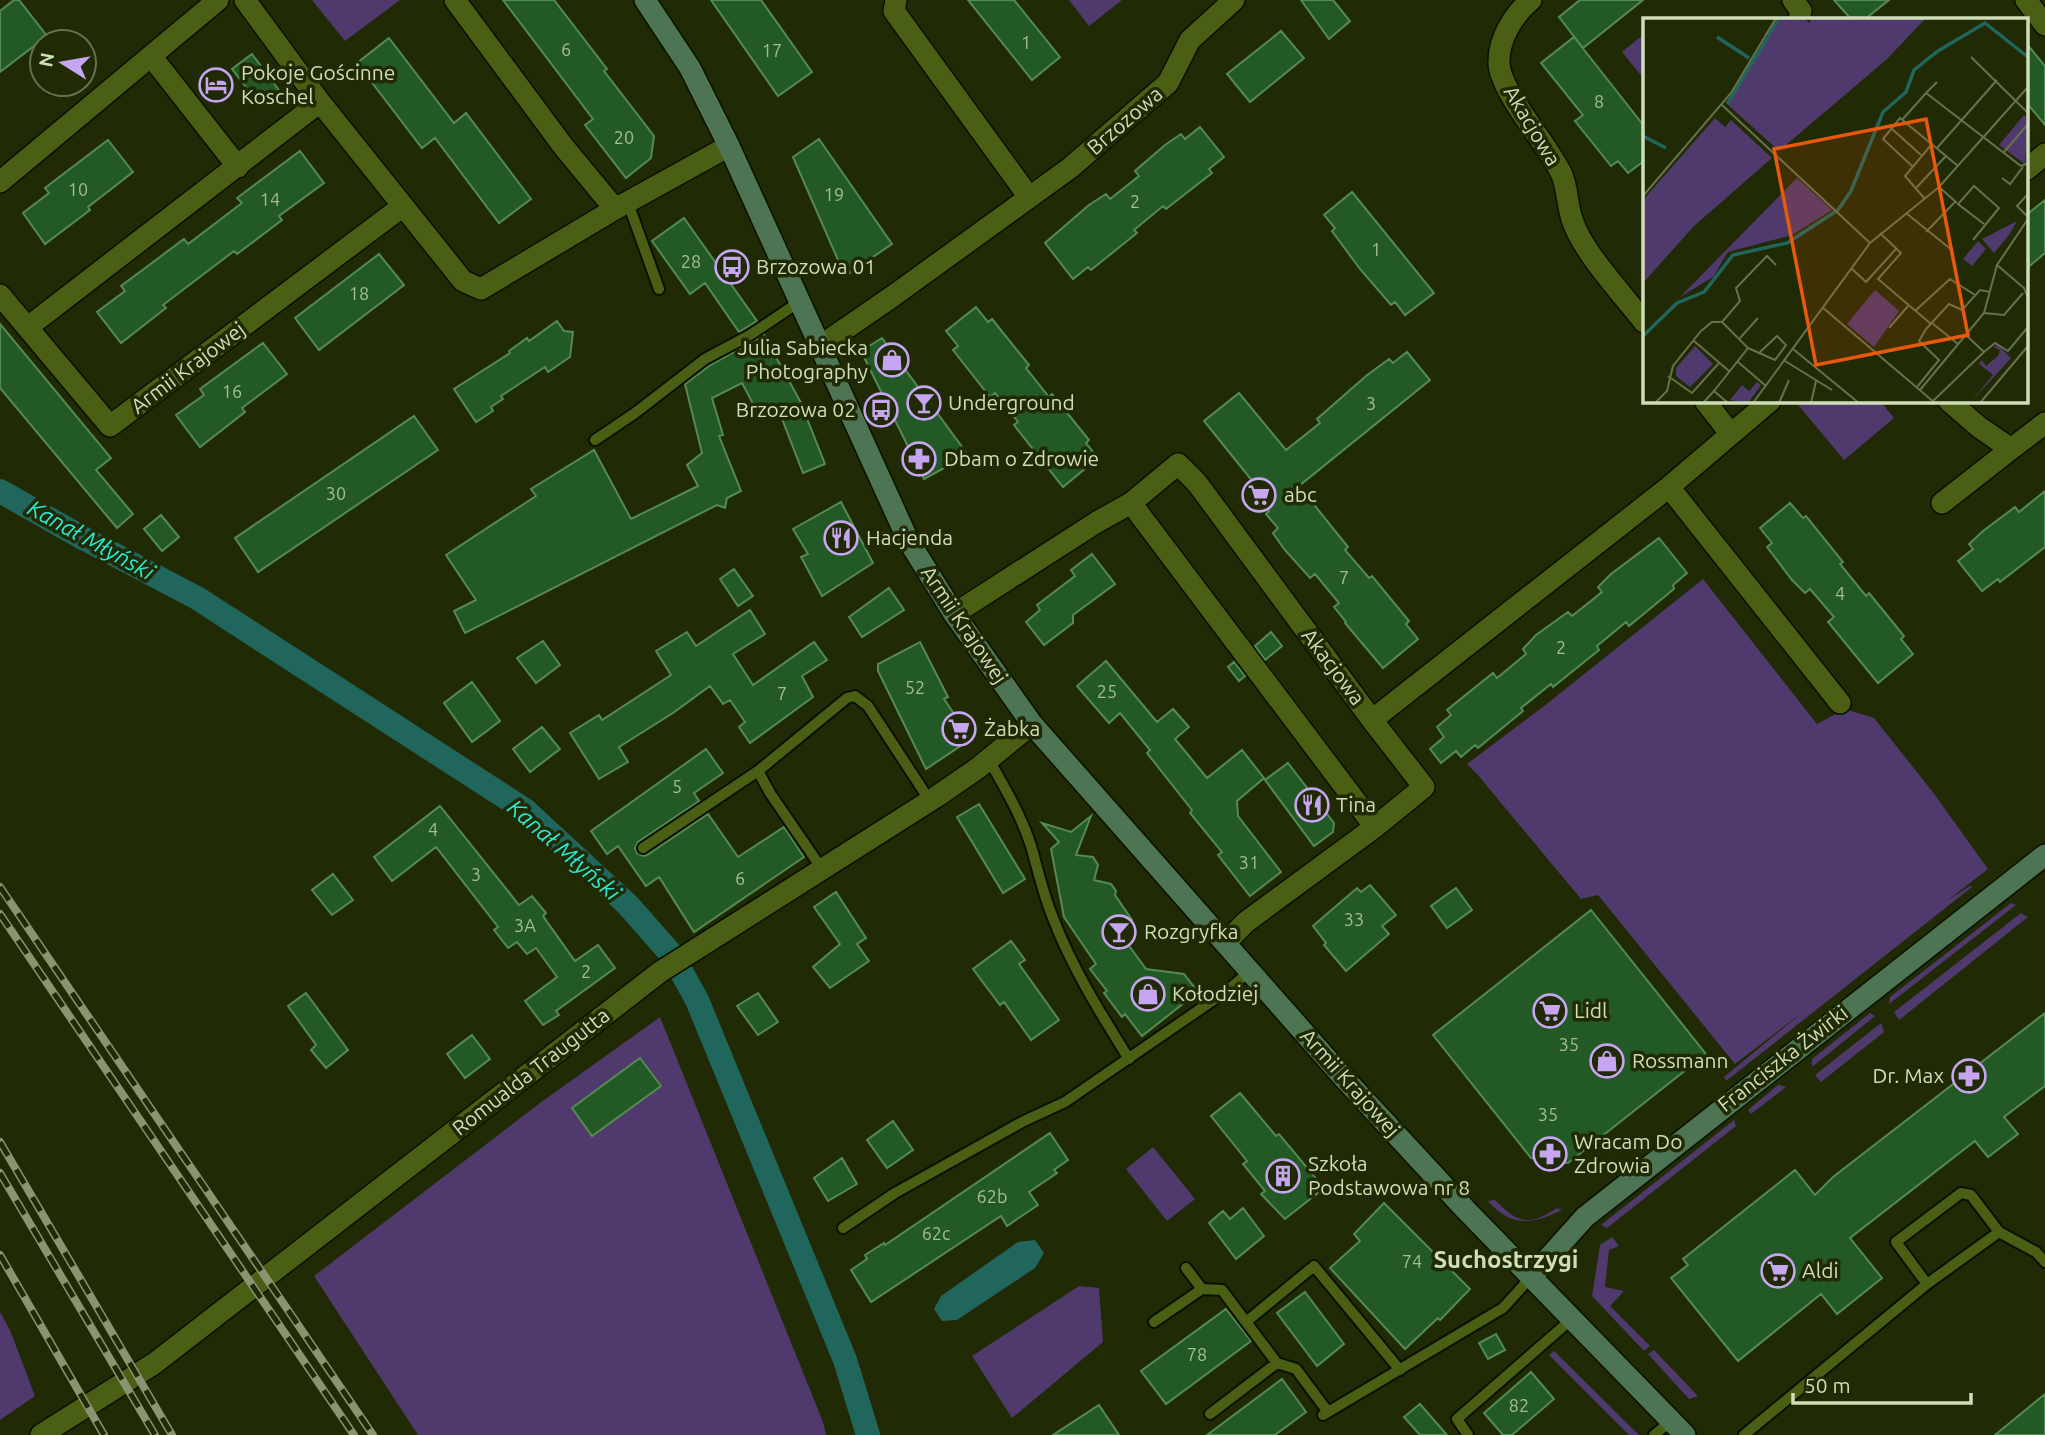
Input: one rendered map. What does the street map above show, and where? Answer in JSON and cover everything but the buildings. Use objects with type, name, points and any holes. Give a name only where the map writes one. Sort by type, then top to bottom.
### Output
[{"type":"street","points":[[0,182],[218,0]]},
{"type":"street","points":[[245,0],[320,102],[463,281],[481,289],[729,146]]},
{"type":"street","points":[[455,0],[563,146],[621,206]]},
{"type":"street","name":"Armii Krajowej","points":[[645,0],[690,68],[729,146],[908,540],[954,614],[1032,724],[1432,1173],[1678,1428]]},
{"type":"street","points":[[896,0],[894,11],[1029,197]]},
{"type":"street","name":"Brzozowa","points":[[819,347],[1070,168],[1167,83],[1190,40],[1234,0]]},
{"type":"street","name":"Akacjowa","points":[[1531,0],[1503,37],[1499,65],[1506,87],[1562,176],[1573,222],[1581,240],[1643,321]]},
{"type":"street","points":[[1793,0],[1801,11],[1799,18]]},
{"type":"street","points":[[2026,0],[2043,19]]},
{"type":"street","points":[[151,56],[238,167]]},
{"type":"street","points":[[28,327],[320,102]]},
{"type":"street","points":[[2028,168],[2045,153]]},
{"type":"street","name":"Armii Krajowej","points":[[0,295],[110,426],[403,206]]},
{"type":"street","points":[[1706,402],[1730,433]]},
{"type":"street","name":"Akacjowa","points":[[954,614],[1131,503],[1178,464],[1196,483],[1372,720],[1669,488],[1769,402]]},
{"type":"street","points":[[1950,402],[1979,427],[2011,449]]},
{"type":"street","points":[[1942,503],[2045,423]]},
{"type":"street","points":[[1669,488],[1840,703]]},
{"type":"street","points":[[1131,503],[1376,827]]},
{"type":"street","points":[[1225,943],[1246,922],[1376,827],[1424,787],[1372,720]]},
{"type":"street","name":"Romualda Traugutta","points":[[41,1435],[155,1363],[660,972],[930,801],[989,760],[1032,724]]},
{"type":"street","name":"Franciszka Żwirki","points":[[1532,1276],[1585,1217],[2045,855]]},
{"type":"lane","points":[[621,206],[659,289]]},
{"type":"lane","points":[[595,440],[705,359],[750,335],[799,302]]},
{"type":"lane","points":[[643,848],[758,771],[847,698],[855,696],[868,706],[930,801]]},
{"type":"lane","points":[[989,760],[1012,799],[1031,846],[1053,918],[1071,958],[1091,998],[1129,1059]]},
{"type":"lane","points":[[758,771],[769,793],[822,869]]},
{"type":"lane","points":[[843,1228],[919,1180],[1024,1121],[1065,1102],[1228,990],[1250,971]]},
{"type":"lane","points":[[1927,1284],[1896,1241],[1961,1193],[1971,1195],[1999,1231],[2041,1248],[2045,1262]]},
{"type":"lane","points":[[1744,1435],[1927,1284],[1999,1231]]},
{"type":"lane","points":[[1246,1322],[1314,1266],[1400,1370]]},
{"type":"lane","points":[[1186,1268],[1202,1289]]},
{"type":"lane","points":[[1154,1322],[1202,1289],[1222,1290],[1277,1363],[1296,1369],[1325,1414],[1503,1308],[1532,1276]]},
{"type":"lane","points":[[1468,1435],[1457,1419],[1573,1318]]},
{"type":"lane","points":[[1210,1414],[1277,1363]]},
{"type":"lane","points":[[1654,1435],[1678,1428]]},
{"type":"shaded area","points":[[312,0],[400,0],[345,41]]},
{"type":"shaded area","points":[[1069,0],[1122,0],[1089,26]]},
{"type":"shaded area","points":[[1643,35],[1643,78],[1622,52]]},
{"type":"shaded area","points":[[1796,402],[1881,402],[1894,418],[1844,460]]},
{"type":"shaded area","points":[[1703,579],[1817,724],[1845,709],[1874,718],[1932,791],[1988,869],[1948,900],[1972,887],[1726,1081],[1724,1077],[1804,1011],[1735,1064],[1598,895],[1581,899],[1467,764]]},
{"type":"shaded area","points":[[2011,903],[2016,905],[1889,1004],[1890,997]]},
{"type":"shaded area","points":[[2021,913],[2028,917],[1899,1020],[1894,1012]]},
{"type":"shaded area","points":[[1870,1013],[1875,1016],[1812,1067],[1812,1059]]},
{"type":"shaded area","points":[[660,1017],[826,1435],[418,1435],[314,1276],[540,1103]]},
{"type":"shaded area","points":[[1881,1023],[1884,1032],[1821,1082],[1815,1075]]},
{"type":"shaded area","points":[[1778,1085],[1786,1087],[1751,1114],[1748,1110]]},
{"type":"shaded area","points":[[1734,1120],[1736,1126],[1607,1228],[1601,1225]]},
{"type":"shaded area","points":[[1153,1147],[1195,1199],[1167,1221],[1126,1169]]},
{"type":"shaded area","points":[[1495,1200],[1510,1214],[1524,1220],[1538,1218],[1557,1208],[1562,1210],[1542,1218],[1532,1220],[1523,1221],[1505,1216],[1488,1201]]},
{"type":"shaded area","points":[[1612,1237],[1619,1246],[1609,1250],[1605,1287],[1624,1291],[1610,1306],[1650,1346],[1644,1351],[1592,1296],[1600,1245]]},
{"type":"shaded area","points":[[1079,1286],[1099,1288],[1103,1342],[1012,1418],[972,1356]]},
{"type":"shaded area","points":[[0,1312],[10,1330],[35,1396],[0,1420]]},
{"type":"shaded area","points":[[1654,1350],[1698,1396],[1689,1399],[1648,1354]]},
{"type":"shaded area","points":[[1554,1351],[1639,1435],[1629,1435],[1549,1355]]},
{"type":"water","points":[[1035,1240],[1044,1253],[1035,1268],[957,1320],[942,1321],[934,1309],[941,1296],[1018,1242]]},
{"type":"waterway","name":"Kanał Młyński","points":[[0,491],[197,598],[525,810],[628,905],[672,955],[697,1000],[845,1360],[868,1435]]},
{"type":"railway","points":[[0,887],[373,1435]]},
{"type":"railway","points":[[0,914],[354,1435]]},
{"type":"railway","points":[[0,1142],[172,1435]]},
{"type":"railway","points":[[0,1173],[155,1435]]},
{"type":"railway","points":[[0,1255],[104,1435]]},
{"type":"place","name":"Pokoje Gościnne Koschel","points":[[216,85]]},
{"type":"place","name":"Brzozowa 01","points":[[732,267]]},
{"type":"place","name":"Julia Sabiecka Photography","points":[[892,360]]},
{"type":"place","name":"Underground","points":[[924,403]]},
{"type":"place","name":"Brzozowa 02","points":[[881,410]]},
{"type":"place","name":"Dbam o Zdrowie","points":[[919,459]]},
{"type":"place","name":"abc","points":[[1259,495]]},
{"type":"place","name":"Hacjenda","points":[[841,538]]},
{"type":"place","name":"Żabka","points":[[959,729]]},
{"type":"place","name":"Tina","points":[[1312,805]]},
{"type":"place","name":"Rozgryfka","points":[[1119,932]]},
{"type":"place","name":"Kołodziej","points":[[1148,994]]},
{"type":"place","name":"Lidl","points":[[1550,1011]]},
{"type":"place","name":"Rossmann","points":[[1607,1061]]},
{"type":"place","name":"Dr. Max","points":[[1969,1076]]},
{"type":"place","name":"Wracam Do Zdrowia","points":[[1550,1154]]},
{"type":"place","name":"Szkoła Podstawowa nr 8","points":[[1283,1176]]},
{"type":"place","name":"Aldi","points":[[1778,1271]]},
{"type":"district","name":"Suchostrzygi","points":[[1506,1260]]}]
